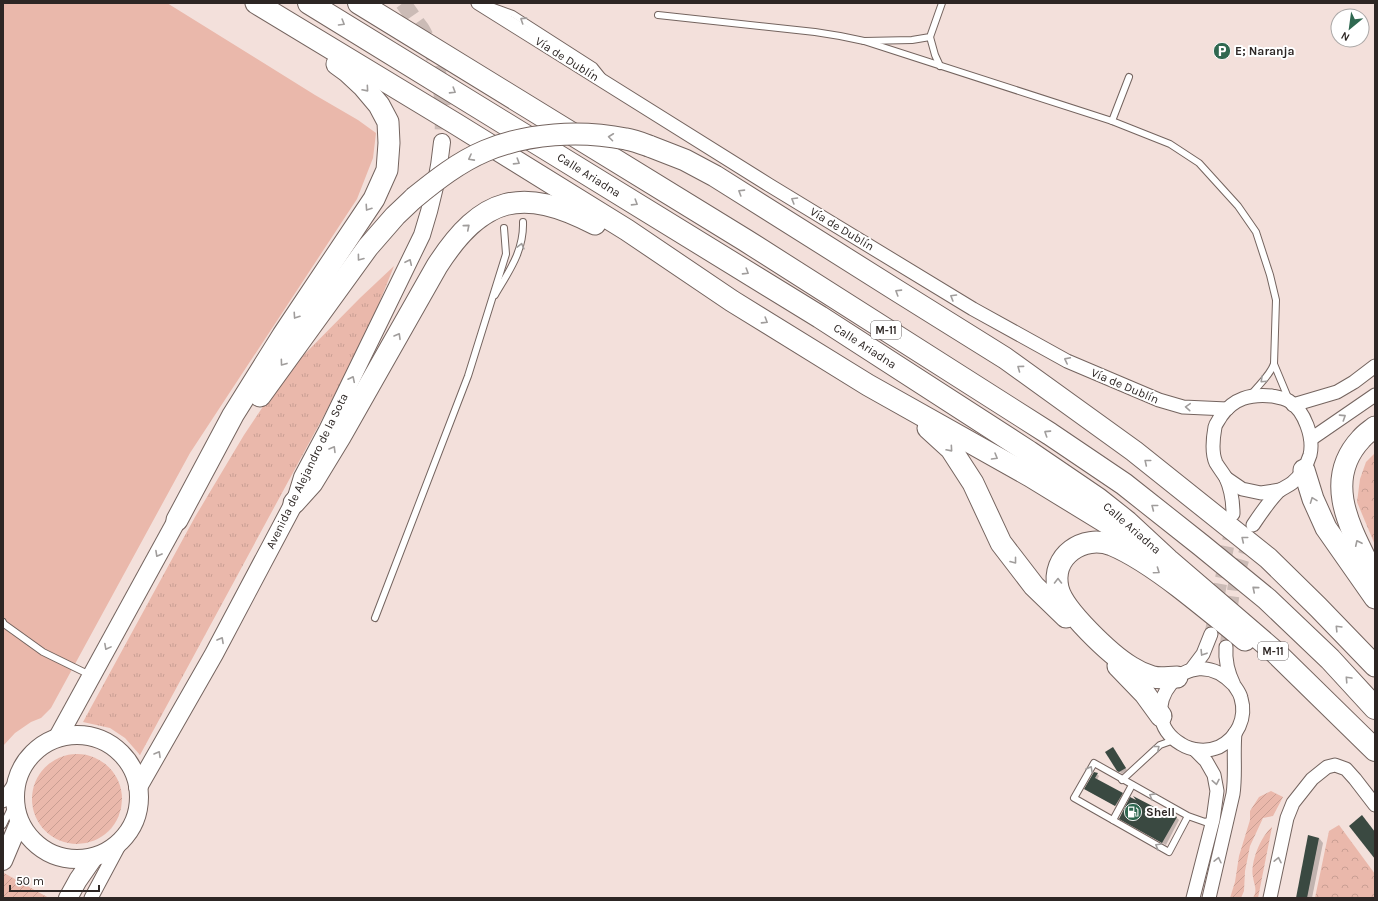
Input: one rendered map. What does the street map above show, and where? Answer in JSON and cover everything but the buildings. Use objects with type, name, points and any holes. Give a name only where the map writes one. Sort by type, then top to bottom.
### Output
[{"type":"highway","points":[[177,520],[233,415],[283,335],[374,199],[387,170],[389,143],[388,122],[379,105],[363,86],[348,72],[321,53],[242,3]]},
{"type":"highway","points":[[256,3],[620,226],[732,301],[888,396],[1030,476],[1168,560]]},
{"type":"highway","name":"Calle Ariadna","points":[[309,3],[820,317],[1029,452],[1098,499],[1127,522],[1168,560],[1275,652],[1374,749]]},
{"type":"highway","name":"Calle Ariadna","points":[[359,3],[752,244],[1050,434],[1124,484],[1267,599],[1330,659],[1375,708]]},
{"type":"highway","points":[[177,520],[237,428],[325,305],[368,247],[395,216],[414,198],[432,183],[468,160],[485,151],[522,140],[550,135],[582,134],[626,139],[685,160],[715,176],[1006,358],[1134,451],[1268,558],[1375,666]]},
{"type":"highway","points":[[294,503],[312,483],[324,464],[450,245],[462,231],[493,209],[510,203],[528,201],[560,207],[608,230],[675,272],[732,301]]},
{"type":"highway","points":[[888,396],[927,427],[951,449],[974,483],[1000,543],[1034,586],[1126,674],[1145,694],[1161,716]]},
{"type":"highway","points":[[1375,427],[1361,438],[1351,452],[1346,463],[1341,489],[1347,520],[1375,578]]},
{"type":"highway","points":[[1304,470],[1313,499],[1326,528],[1375,598]]},
{"type":"highway","points":[[1184,673],[1160,678],[1153,677],[1131,668],[1075,618],[1061,597],[1057,577],[1061,564],[1073,549],[1082,544],[1093,541],[1101,542],[1112,545],[1155,569],[1260,652],[1374,749]]},
{"type":"main road","name":"Avenida de Alejandro de la Sota","points":[[138,787],[224,634],[294,503]]},
{"type":"main road","points":[[58,737],[177,520]]},
{"type":"main road","points":[[3,861],[11,824],[8,802],[19,773],[31,755],[39,747],[58,737],[82,735],[93,737],[104,741],[123,756],[130,765],[135,776],[139,799],[135,821],[122,840],[110,850],[94,857],[79,860],[50,854],[11,824]]},
{"type":"main road","points":[[68,898],[94,857]]},
{"type":"street","name":"Vía de Dublín","points":[[478,3],[775,189],[973,309],[1067,361],[1158,400],[1183,407],[1227,409]]},
{"type":"street","name":"Avenida de Alejandro de la Sota","points":[[294,503],[302,477],[327,430],[422,235],[432,204],[440,165],[442,142]]},
{"type":"street","points":[[1291,403],[1337,392],[1354,382],[1375,366]]},
{"type":"street","points":[[1233,514],[1233,504],[1230,490],[1226,478],[1216,462],[1212,443],[1216,424],[1227,409],[1238,400],[1250,396],[1262,395],[1276,397],[1291,403],[1302,415],[1308,426],[1311,439],[1310,455],[1304,470],[1294,482],[1280,490],[1262,510],[1254,525]]},
{"type":"street","points":[[1311,439],[1375,395]]},
{"type":"street","points":[[1226,478],[1242,489],[1261,493],[1280,490]]},
{"type":"street","points":[[1193,898],[1213,820],[1217,798],[1216,783],[1214,775],[1206,761],[1195,750],[1174,740],[1165,728],[1161,716],[1161,703],[1165,691],[1172,682],[1184,673],[1203,654],[1211,634]]},
{"type":"street","points":[[1226,647],[1229,673],[1234,685]]},
{"type":"street","points":[[1184,673],[1205,669],[1214,670],[1228,678],[1239,692],[1243,707],[1240,726],[1224,744],[1214,749],[1195,750]]},
{"type":"street","points":[[1209,898],[1233,794],[1233,750],[1235,733]]},
{"type":"street","points":[[1270,898],[1287,818],[1293,803],[1312,779],[1327,767],[1335,765],[1346,769],[1375,805]]},
{"type":"street","points":[[91,898],[122,840]]},
{"type":"lane","points":[[940,66],[930,37],[942,3]]},
{"type":"lane","points":[[658,15],[815,32],[864,42],[1112,121],[1170,144],[1199,163],[1238,206],[1256,232],[1270,275],[1276,300],[1274,364],[1272,371],[1257,386],[1250,396]]},
{"type":"lane","points":[[864,42],[912,40],[930,37]]},
{"type":"lane","points":[[1112,121],[1129,77]]},
{"type":"lane","points":[[490,305],[520,250],[524,233],[523,222]]},
{"type":"lane","points":[[375,618],[468,376],[506,254],[504,228]]},
{"type":"lane","points":[[1274,364],[1291,403]]},
{"type":"lane","points":[[3,622],[42,652],[91,676]]},
{"type":"lane","points":[[1122,780],[1160,745],[1174,740]]},
{"type":"lane","points":[[1188,816],[1169,852],[1074,798],[1094,763],[1188,816],[1205,822],[1213,820]]},
{"type":"lane","points":[[1113,820],[1132,785]]},
{"type":"green space","points":[[3,3],[167,3],[358,120],[376,133],[373,158],[357,199],[190,453],[51,708],[41,718],[31,722],[15,733],[3,746]]},
{"type":"green space","points":[[394,266],[374,316],[328,408],[140,755],[125,738],[110,728],[83,722],[195,517],[244,435],[284,375],[360,298]]},
{"type":"green space","points":[[1375,453],[1375,545],[1357,502],[1360,479],[1366,462]]},
{"type":"green space","points":[[77,754],[94,757],[109,767],[119,782],[122,799],[119,816],[109,831],[94,841],[77,844],[60,841],[45,831],[35,816],[32,799],[35,782],[45,767],[60,757]]},
{"type":"green space","points":[[1271,791],[1283,797],[1273,816],[1263,818],[1250,846],[1245,871],[1244,891],[1241,898],[1230,898],[1235,882],[1239,856],[1250,820],[1250,811],[1259,797]]},
{"type":"green space","points":[[1339,825],[1375,874],[1375,898],[1315,898],[1329,831]]},
{"type":"green space","points":[[1272,827],[1258,898],[1253,898],[1255,890],[1253,864],[1260,843]]},
{"type":"green space","points":[[4,873],[49,898],[3,898]]},
{"type":"tunnel","points":[[403,3],[421,28],[433,54],[442,98],[442,142]]},
{"type":"tunnel","points":[[1211,634],[1232,523]]},
{"type":"tunnel","points":[[1226,647],[1234,587],[1250,537]]},
{"type":"place","name":"E; Naranja","points":[[1222,51]]},
{"type":"place","name":"Shell","points":[[1133,812]]}]
